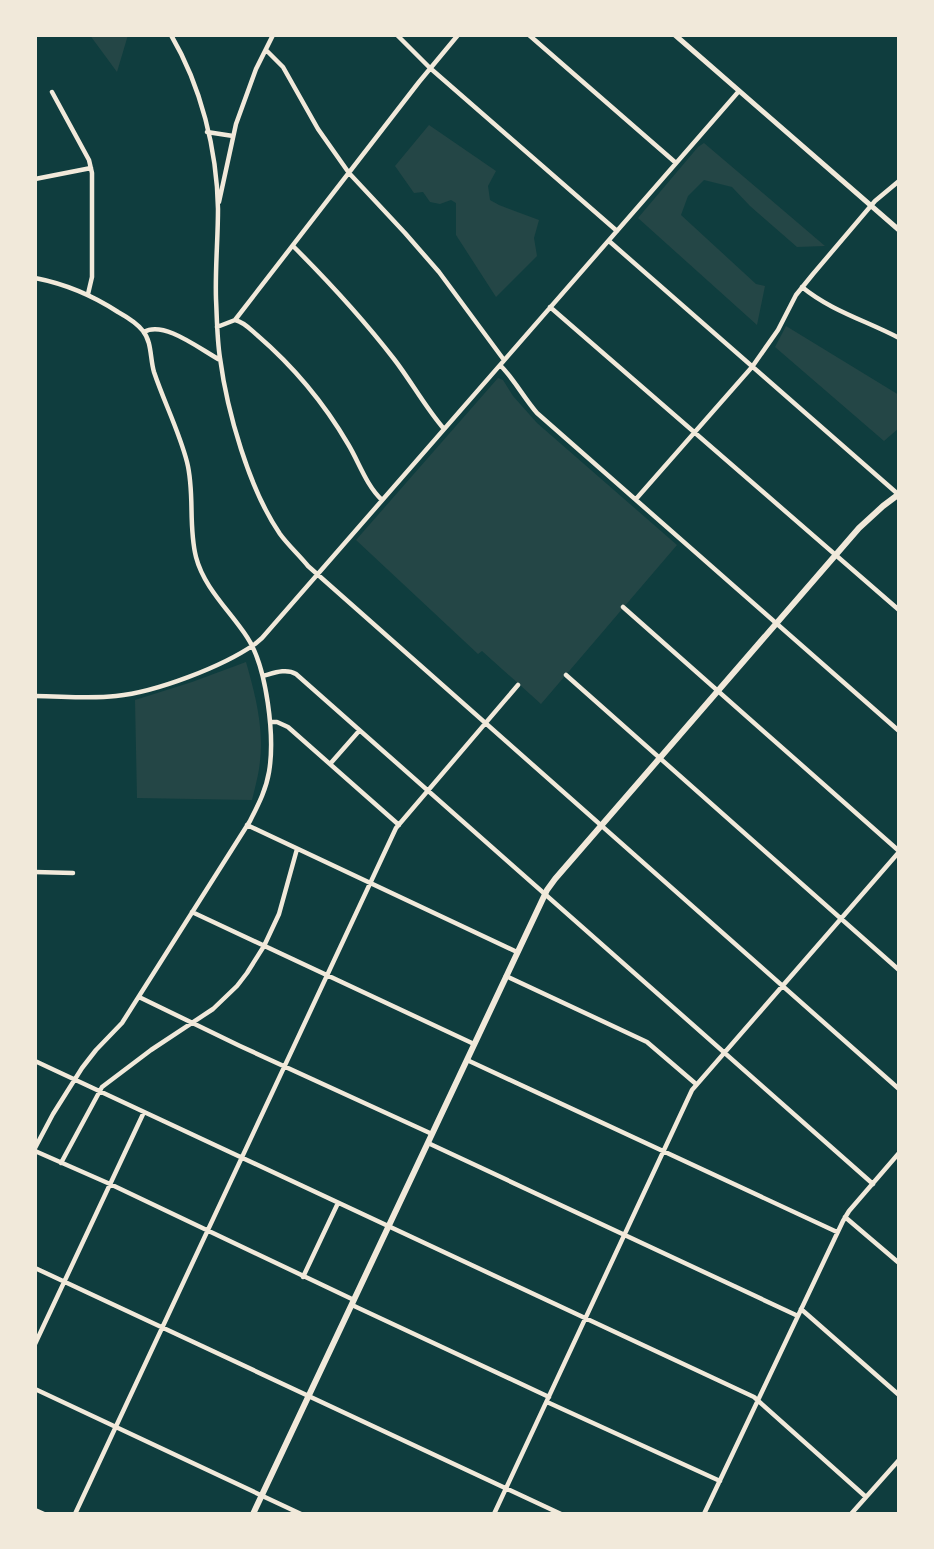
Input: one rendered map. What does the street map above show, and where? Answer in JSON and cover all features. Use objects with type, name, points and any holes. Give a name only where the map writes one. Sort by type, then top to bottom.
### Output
[{"type":"main road","points":[[675,35],[899,230]]},
{"type":"main road","points":[[253,1514],[545,894],[556,877],[836,555],[873,514],[899,495]]},
{"type":"street","points":[[171,35],[198,98],[215,174],[218,210],[215,274],[220,360],[237,433],[254,485],[263,506],[288,544],[485,723],[899,1088]]},
{"type":"street","points":[[218,210],[233,136],[245,97],[274,35]]},
{"type":"street","points":[[397,35],[430,68],[617,231]]},
{"type":"street","points":[[218,327],[235,320],[458,35]]},
{"type":"street","points":[[529,35],[676,163]]},
{"type":"street","points":[[266,50],[283,67],[318,129],[349,173],[439,272],[517,389],[537,413],[899,731]]},
{"type":"street","points":[[35,696],[128,695],[205,670],[262,638],[739,91]]},
{"type":"street","points":[[52,92],[89,160],[91,169],[92,278],[88,294]]},
{"type":"street","points":[[207,132],[233,136]]},
{"type":"street","points":[[35,179],[91,169]]},
{"type":"street","points":[[636,499],[752,367],[778,330],[802,287],[871,205],[899,181]]},
{"type":"street","points":[[609,241],[899,495]]},
{"type":"street","points":[[293,246],[367,326],[444,429]]},
{"type":"street","points":[[35,278],[88,294],[123,315],[144,332],[157,379],[187,463],[197,562],[204,578],[252,646],[263,676],[271,750],[269,774],[261,801],[247,825],[122,1023],[96,1050],[75,1079],[35,1149],[303,1276],[548,1399],[720,1481]]},
{"type":"street","points":[[802,287],[832,308],[899,338]]},
{"type":"street","points":[[550,307],[899,610]]},
{"type":"street","points":[[235,320],[246,325],[291,366],[314,394],[342,433],[370,487],[382,500]]},
{"type":"street","points":[[144,332],[153,328],[165,330],[220,360]]},
{"type":"street","points":[[494,1514],[696,1084],[899,852],[623,607]]},
{"type":"street","points":[[263,676],[291,671],[296,674],[873,1184]]},
{"type":"street","points":[[566,675],[899,970]]},
{"type":"street","points":[[75,1514],[398,825],[518,685]]},
{"type":"street","points":[[270,722],[288,727],[398,825]]},
{"type":"street","points":[[330,764],[360,730]]},
{"type":"street","points":[[247,825],[517,952]]},
{"type":"street","points":[[61,1163],[102,1087],[213,1009],[237,986],[273,930],[297,849]]},
{"type":"street","points":[[35,872],[73,873]]},
{"type":"street","points":[[192,912],[474,1044]]},
{"type":"street","points":[[506,976],[647,1042],[696,1084]]},
{"type":"street","points":[[139,997],[432,1134]]},
{"type":"street","points":[[467,1060],[837,1232]]},
{"type":"street","points":[[35,1061],[758,1400],[866,1497]]},
{"type":"street","points":[[35,1344],[144,1112]]},
{"type":"street","points":[[428,1143],[798,1315]]},
{"type":"street","points":[[705,1514],[845,1217],[899,1153]]},
{"type":"street","points":[[303,1276],[338,1203]]},
{"type":"street","points":[[845,1217],[899,1263]]},
{"type":"street","points":[[35,1268],[561,1514]]},
{"type":"street","points":[[801,1308],[899,1395]]},
{"type":"street","points":[[35,1389],[301,1514]]},
{"type":"street","points":[[851,1514],[899,1460]]},
{"type":"street","points":[[35,1510],[44,1514]]},
{"type":"shaded area","points":[[90,35],[128,35],[117,72],[92,38]]},
{"type":"shaded area","points":[[429,125],[496,171],[488,186],[490,200],[539,220],[534,238],[537,256],[496,297],[456,235],[456,203],[451,200],[440,204],[430,202],[423,192],[414,193],[395,166]]},
{"type":"shaded area","points":[[704,143],[825,246],[797,247],[732,187],[704,180],[688,196],[681,215],[756,284],[765,286],[757,325],[638,218]]},
{"type":"shaded area","points":[[786,326],[899,395],[899,428],[884,441],[775,347]]},
{"type":"shaded area","points":[[498,378],[503,380],[537,423],[677,545],[541,704],[482,651],[478,654],[356,540]]},
{"type":"shaded area","points":[[246,662],[261,736],[259,766],[252,800],[137,798],[135,700]]}]
